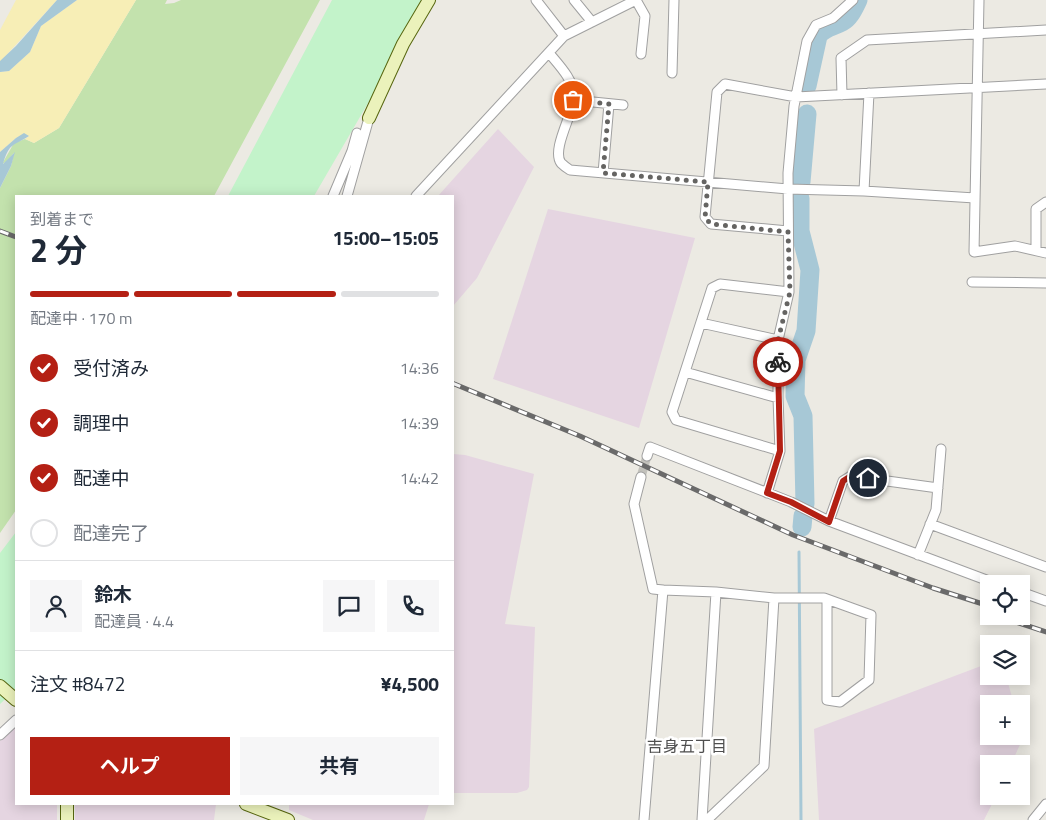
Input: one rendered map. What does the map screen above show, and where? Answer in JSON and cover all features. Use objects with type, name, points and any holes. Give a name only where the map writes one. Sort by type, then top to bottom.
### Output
[{"type":"street","points":[[346,195],[369,118],[402,44],[429,0]]},
{"type":"street","points":[[536,0],[564,36]]},
{"type":"street","points":[[574,0],[592,22]]},
{"type":"street","points":[[417,195],[564,36],[636,0],[645,16],[641,54]]},
{"type":"street","points":[[672,73],[674,0]]},
{"type":"street","points":[[767,493],[780,451],[778,340],[790,292],[788,189],[796,97],[807,41],[816,25],[833,18],[853,0]]},
{"type":"street","points":[[979,0],[974,252],[1015,246],[1046,252]]},
{"type":"street","points":[[842,95],[842,58],[867,40],[1046,30]]},
{"type":"street","points":[[549,53],[567,75],[574,95],[570,115],[558,149],[560,162],[570,170],[788,189],[864,190],[975,198]]},
{"type":"street","points":[[788,232],[711,224],[705,218],[718,92],[725,84],[796,97],[1046,84]]},
{"type":"street","points":[[864,190],[870,93]]},
{"type":"street","points":[[573,100],[622,105]]},
{"type":"street","points":[[603,173],[609,104]]},
{"type":"street","points":[[333,195],[352,151],[357,133]]},
{"type":"street","points":[[1036,250],[1036,209],[1046,202]]},
{"type":"street","points":[[972,282],[1046,283]]},
{"type":"street","points":[[780,451],[676,420],[672,412],[712,288],[720,284],[790,292]]},
{"type":"street","points":[[701,323],[778,340]]},
{"type":"street","points":[[685,372],[778,398]]},
{"type":"street","points":[[647,456],[650,447],[791,502],[829,522],[980,578]]},
{"type":"street","points":[[918,555],[936,510],[941,449]]},
{"type":"street","points":[[829,522],[843,481],[851,476],[938,488]]},
{"type":"street","points":[[642,477],[634,504],[653,589],[827,600],[871,615],[869,680],[840,702],[827,700],[827,600]]},
{"type":"street","points":[[930,524],[1046,567]]},
{"type":"street","points":[[644,820],[663,590]]},
{"type":"street","points":[[702,820],[716,592]]},
{"type":"street","points":[[1030,595],[1046,601]]},
{"type":"street","points":[[707,820],[764,766],[774,598]]},
{"type":"street","points":[[0,686],[14,698]]},
{"type":"street","points":[[0,735],[15,721]]},
{"type":"street","points":[[1034,820],[1046,804]]},
{"type":"street","points":[[67,805],[67,820]]},
{"type":"street","points":[[249,805],[288,820]]},
{"type":"shaded area","points":[[498,129],[534,167],[477,278],[454,305],[454,195],[439,195]]},
{"type":"shaded area","points":[[548,209],[695,238],[639,428],[493,379]]},
{"type":"shaded area","points":[[454,454],[465,455],[534,474],[505,624],[535,627],[529,787],[527,790],[517,793],[454,793]]},
{"type":"shaded area","points":[[980,666],[980,685],[1009,685],[1011,695],[980,695],[980,745],[1020,745],[1015,755],[980,755],[980,805],[992,805],[984,820],[819,820],[814,729]]},
{"type":"shaded area","points":[[15,724],[15,805],[57,805],[57,820],[0,820],[0,741]]},
{"type":"shaded area","points":[[75,805],[216,805],[214,820],[75,820]]},
{"type":"shaded area","points":[[289,805],[429,805],[424,820],[313,820],[289,810]]},
{"type":"green space","points":[[136,0],[167,0],[165,4],[181,0],[320,0],[215,195],[15,195],[15,511],[0,533],[0,188],[11,166],[14,153],[2,164],[14,143],[25,139],[34,143],[59,128]]},
{"type":"green space","points":[[332,0],[428,0],[315,195],[229,195]]},
{"type":"green space","points":[[15,533],[15,690],[0,704],[0,553]]},
{"type":"sand","points":[[16,0],[57,0],[0,62],[0,30]]},
{"type":"sand","points":[[77,0],[136,0],[59,128],[34,143],[25,139],[29,136],[16,138],[0,152],[0,72],[9,71],[30,52],[41,26]]},
{"type":"water","points":[[57,0],[77,0],[41,26],[30,52],[9,71],[0,72],[0,61]]},
{"type":"water","points":[[24,133],[29,136],[12,146],[7,152],[3,164],[15,152],[11,166],[0,188],[0,152]]},
{"type":"waterway","points":[[807,86],[818,36],[826,29],[847,18],[858,0]]},
{"type":"waterway","points":[[801,182],[807,114]]},
{"type":"waterway","points":[[800,198],[800,231],[810,270],[806,331],[796,360],[795,396],[803,416],[805,504]]},
{"type":"waterway","points":[[802,527],[803,516]]},
{"type":"waterway","points":[[799,552],[801,820]]},
{"type":"tunnel","points":[[641,477],[647,456]]},
{"type":"railway","points":[[0,231],[15,237]]},
{"type":"railway","points":[[454,384],[580,436],[793,535],[933,588],[980,603]]},
{"type":"railway","points":[[1025,625],[1046,632]]},
{"type":"way so far","points":[[573,100],[609,104],[603,173],[708,182],[705,218],[711,224],[788,232],[790,292],[778,340],[778,362]]},
{"type":"district","name":"吉身五丁目","points":[[687,746]]},
{"type":"route","points":[[778,362],[780,451],[767,493],[791,502],[829,522],[843,481],[851,476],[868,478]]}]
